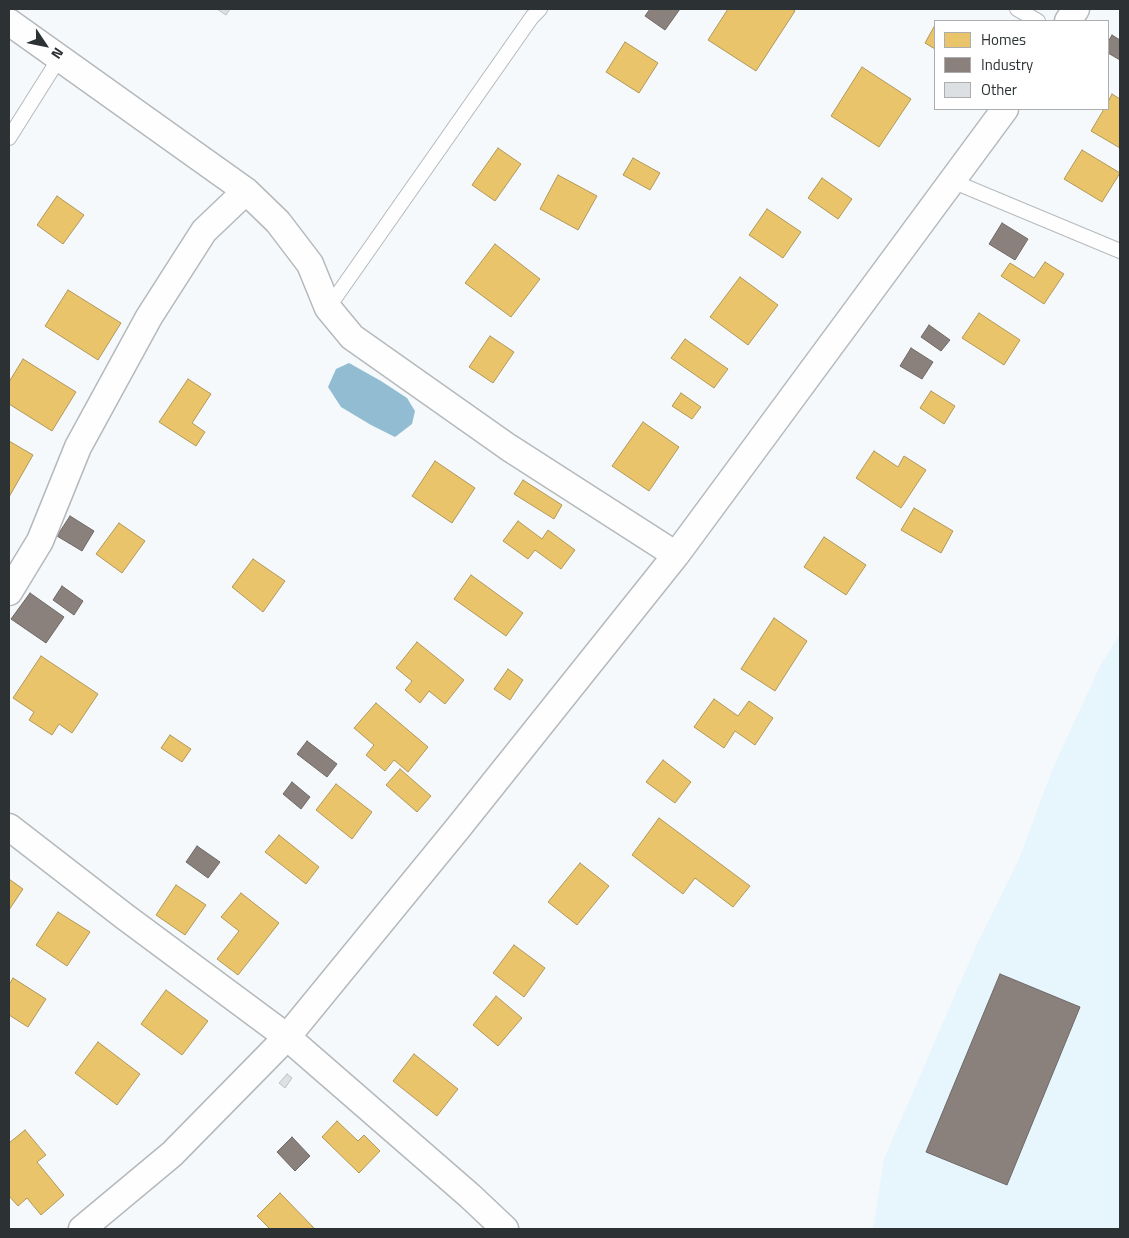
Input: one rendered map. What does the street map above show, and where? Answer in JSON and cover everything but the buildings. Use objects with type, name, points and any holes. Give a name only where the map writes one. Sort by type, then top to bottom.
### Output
[{"type":"street","points":[[1069,20],[1076,9]]},
{"type":"street","points":[[9,22],[246,192],[278,222],[310,264],[328,308],[352,337],[508,447],[676,555]]},
{"type":"street","points":[[82,1229],[172,1154],[287,1037],[458,828],[676,555],[1005,110]]},
{"type":"street","points":[[9,592],[40,541],[78,447],[149,317],[204,231],[246,192]]},
{"type":"street","points":[[9,827],[124,916],[287,1037],[470,1196],[505,1229]]},
{"type":"lane","points":[[328,308],[532,17],[540,9]]},
{"type":"lane","points":[[1017,9],[1036,20]]},
{"type":"lane","points":[[9,138],[60,57]]},
{"type":"lane","points":[[952,181],[1120,251]]},
{"type":"shaded area","points":[[1120,634],[1120,1229],[873,1229],[884,1159],[977,944],[1019,859],[1052,770],[1101,664]]},
{"type":"water","points":[[349,363],[407,398],[415,411],[412,424],[395,437],[341,407],[328,387],[336,369]]}]
